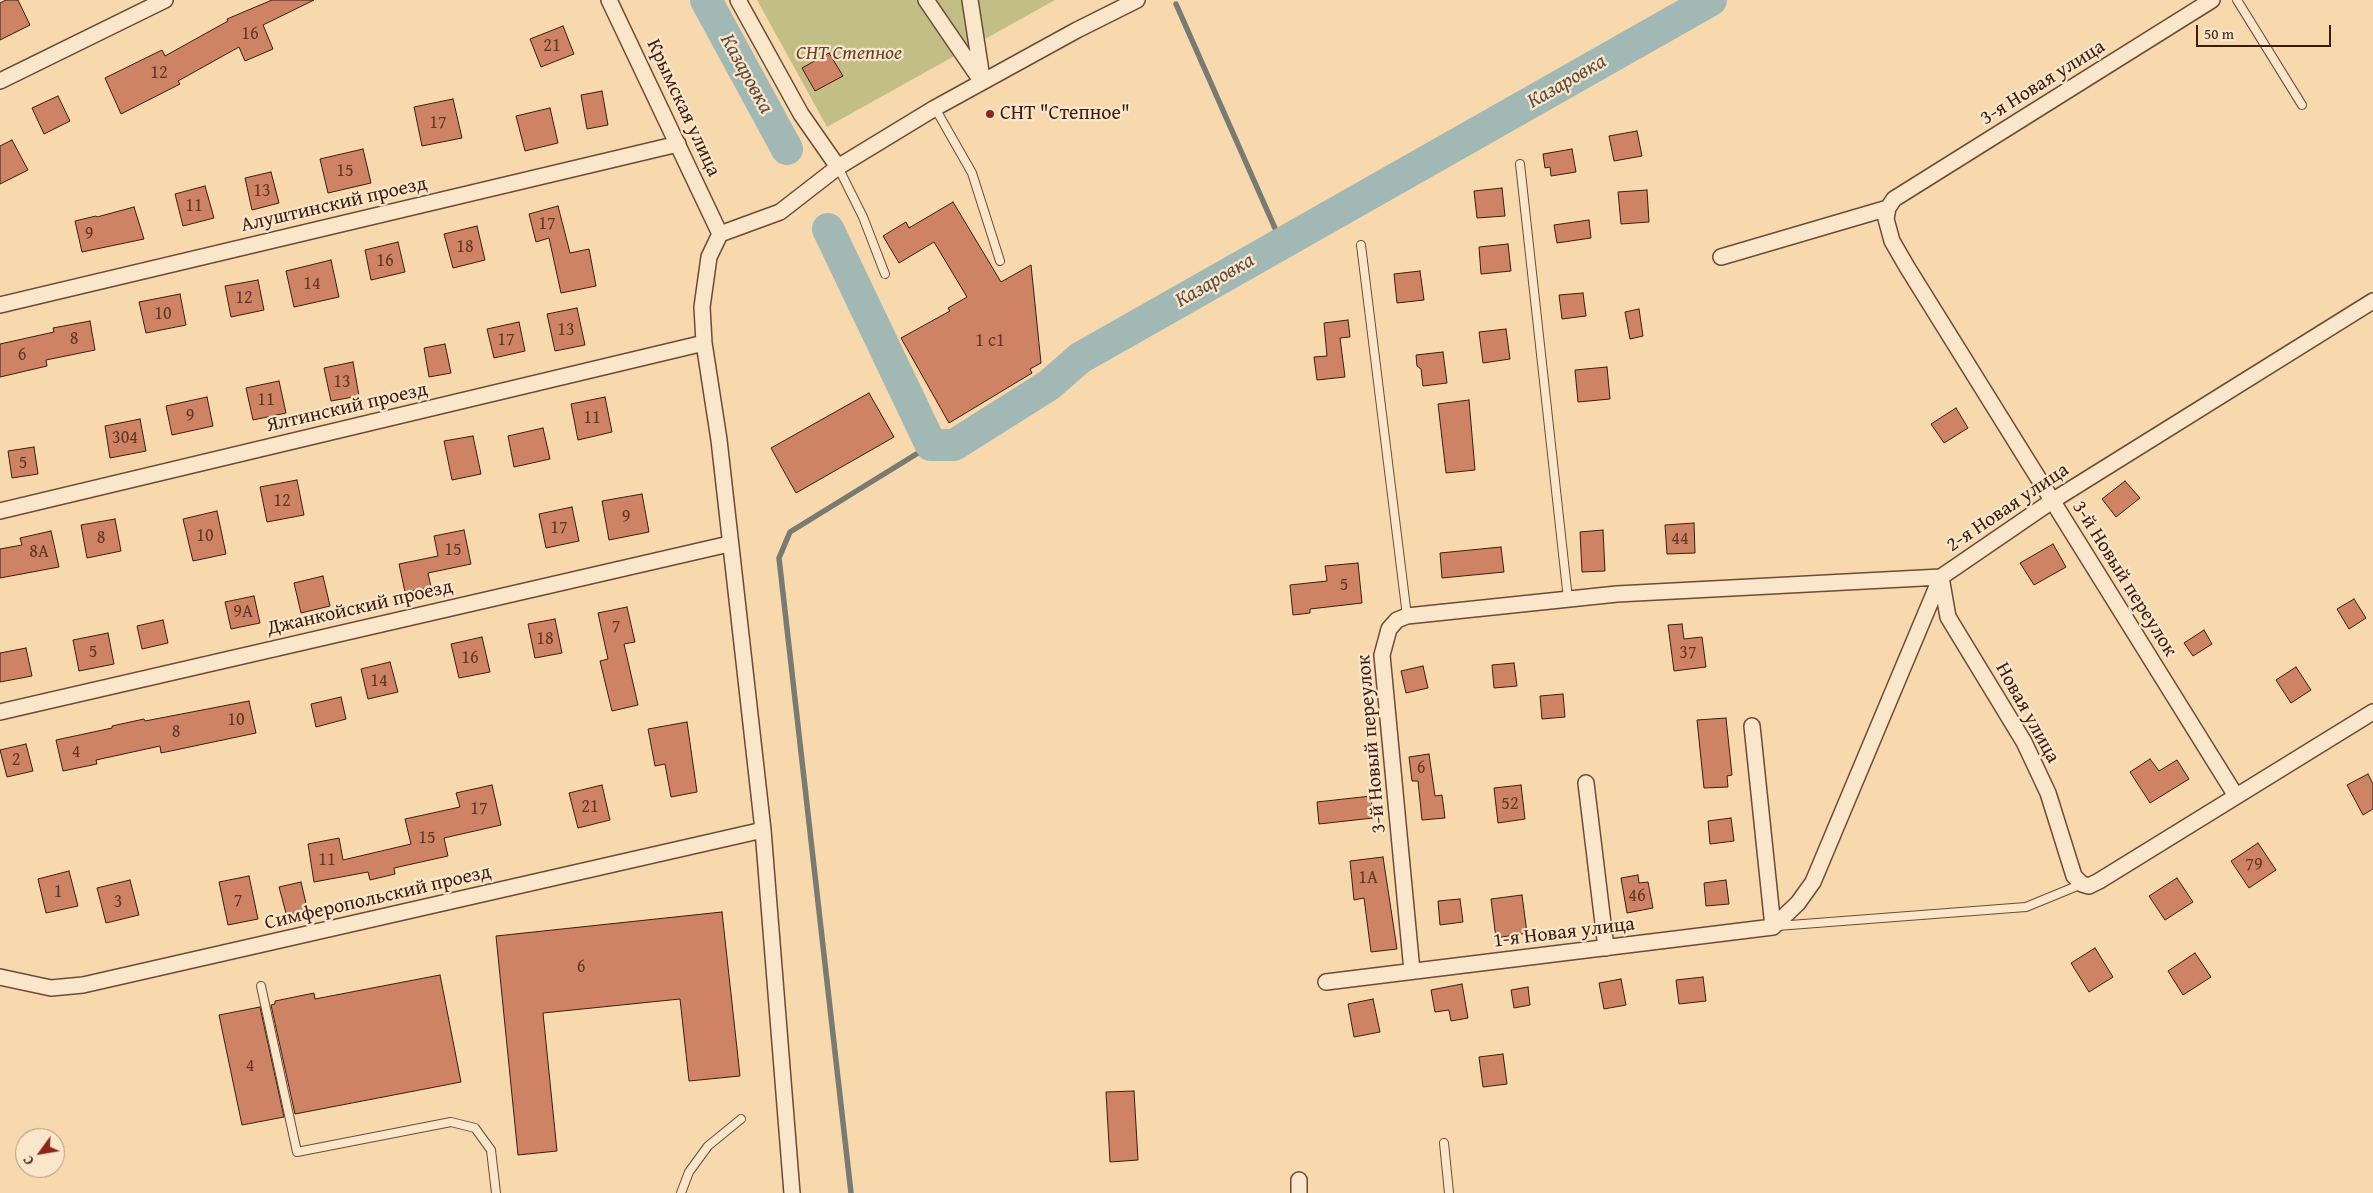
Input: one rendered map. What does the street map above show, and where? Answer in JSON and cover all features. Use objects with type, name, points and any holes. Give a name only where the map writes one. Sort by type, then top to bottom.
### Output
[{"type":"street","points":[[0,81],[165,0]]},
{"type":"street","name":"Крымская улица","points":[[609,0],[720,234]]},
{"type":"street","points":[[738,0],[801,114],[838,167]]},
{"type":"street","points":[[926,0],[982,82]]},
{"type":"street","points":[[970,0],[982,82]]},
{"type":"street","points":[[792,1193],[763,830],[729,544],[719,440],[704,343],[702,307],[708,257],[720,234],[780,212],[838,167],[935,108],[1077,30],[1137,0]]},
{"type":"street","name":"3-я Новая улица","points":[[1721,257],[1891,204],[2206,2]]},
{"type":"street","name":"Алуштинский проезд","points":[[0,305],[678,144]]},
{"type":"street","name":"3-й Новый переулок","points":[[1891,204],[1887,224],[1892,241],[2236,796]]},
{"type":"street","name":"2-я Новая улица","points":[[1568,599],[1618,594],[1941,578],[2052,501],[2373,301]]},
{"type":"street","name":"Ялтинский проезд","points":[[0,511],[704,343]]},
{"type":"street","name":"Джанкойский проезд","points":[[0,712],[729,544]]},
{"type":"street","points":[[1773,926],[1798,903],[1813,882],[1941,578]]},
{"type":"street","name":"Новая улица","points":[[1941,578],[1948,617],[2024,742],[2048,793],[2074,876],[2082,884]]},
{"type":"street","points":[[1407,616],[1568,599]]},
{"type":"street","name":"3-й Новый переулок","points":[[1407,616],[1397,620],[1389,629],[1382,655],[1412,971]]},
{"type":"street","points":[[2082,884],[2089,886],[2099,881],[2373,712]]},
{"type":"street","points":[[1752,726],[1773,926]]},
{"type":"street","points":[[1586,783],[1606,948]]},
{"type":"street","name":"Симферопольский проезд","points":[[0,977],[51,988],[83,986],[763,830]]},
{"type":"street","name":"1-я Новая улица","points":[[1326,982],[1773,926]]},
{"type":"lane","points":[[2237,0],[2302,105]]},
{"type":"lane","points":[[935,108],[972,173],[1000,261]]},
{"type":"lane","points":[[1520,164],[1568,599]]},
{"type":"lane","points":[[838,167],[863,217],[885,274]]},
{"type":"lane","points":[[1362,245],[1407,616]]},
{"type":"lane","points":[[1773,926],[2026,907],[2082,884]]},
{"type":"lane","points":[[261,986],[297,1152],[451,1122],[475,1128],[491,1150],[496,1193]]},
{"type":"lane","points":[[680,1193],[689,1172],[708,1146],[740,1118]]},
{"type":"lane","points":[[1444,1143],[1449,1193]]},
{"type":"green space","name":"СНТ Степное","points":[[757,0],[1055,0],[827,127]]},
{"type":"building","points":[[6,0],[18,0],[30,25],[0,40],[0,3]]},
{"type":"building","points":[[272,0],[314,0],[263,25],[273,49],[245,61],[239,47],[178,81],[180,84],[121,114],[105,78],[162,50],[165,56],[228,21],[227,19]]},
{"type":"building","points":[[563,26],[574,54],[541,67],[530,39]]},
{"type":"building","points":[[829,53],[843,76],[815,91],[802,68]]},
{"type":"building","points":[[602,91],[608,125],[587,129],[581,95]]},
{"type":"building","points":[[58,96],[70,121],[44,134],[32,108]]},
{"type":"building","points":[[453,99],[462,138],[422,146],[414,107]]},
{"type":"building","points":[[550,108],[558,143],[525,151],[516,116]]},
{"type":"building","points":[[1637,131],[1642,156],[1614,161],[1609,136]]},
{"type":"building","points":[[12,140],[28,170],[0,184],[0,146]]},
{"type":"building","points":[[363,149],[371,183],[328,193],[320,159]]},
{"type":"building","points":[[1572,149],[1576,172],[1551,176],[1550,167],[1545,168],[1543,154]]},
{"type":"building","points":[[271,172],[279,203],[252,210],[245,178]]},
{"type":"building","points":[[205,186],[214,218],[183,226],[175,194]]},
{"type":"building","points":[[1502,188],[1505,216],[1477,218],[1474,191]]},
{"type":"building","points":[[1647,190],[1649,222],[1621,224],[1618,192]]},
{"type":"building","points":[[953,202],[1001,282],[1031,265],[1041,363],[1030,369],[1032,373],[949,423],[901,338],[950,311],[948,308],[967,297],[934,242],[899,263],[883,236],[906,222],[909,228]]},
{"type":"building","points":[[558,206],[570,253],[589,249],[596,286],[561,293],[549,238],[536,242],[529,214]]},
{"type":"building","points":[[134,207],[144,239],[82,252],[75,221]]},
{"type":"building","points":[[1589,220],[1591,238],[1557,243],[1554,225]]},
{"type":"building","points":[[477,226],[485,260],[453,268],[444,234]]},
{"type":"building","points":[[398,242],[405,272],[371,280],[365,250]]},
{"type":"building","points":[[1508,244],[1511,271],[1481,274],[1479,247]]},
{"type":"building","points":[[331,260],[339,297],[294,307],[286,271]]},
{"type":"building","points":[[1420,271],[1424,300],[1397,303],[1394,274]]},
{"type":"building","points":[[258,280],[264,310],[231,317],[225,286]]},
{"type":"building","points":[[1583,293],[1586,316],[1562,319],[1559,295]]},
{"type":"building","points":[[180,294],[186,325],[146,333],[139,302]]},
{"type":"building","points":[[577,308],[585,345],[555,351],[547,314]]},
{"type":"building","points":[[1639,309],[1643,336],[1630,339],[1625,312]]},
{"type":"building","points":[[1348,320],[1350,337],[1340,338],[1345,377],[1317,380],[1314,357],[1327,356],[1324,323]]},
{"type":"building","points":[[90,321],[95,350],[46,360],[47,366],[0,377],[0,344],[54,332],[53,328]]},
{"type":"building","points":[[519,322],[525,351],[494,358],[487,329]]},
{"type":"building","points":[[1506,329],[1510,359],[1483,363],[1479,332]]},
{"type":"building","points":[[445,344],[451,373],[429,377],[424,348]]},
{"type":"building","points":[[1443,352],[1447,383],[1423,386],[1421,369],[1417,366],[1416,355]]},
{"type":"building","points":[[353,362],[359,396],[331,401],[324,368]]},
{"type":"building","points":[[1607,367],[1610,399],[1578,402],[1575,370]]},
{"type":"building","points":[[279,381],[286,413],[253,420],[246,388]]},
{"type":"building","points":[[869,393],[894,437],[796,493],[771,448]]},
{"type":"building","points":[[207,397],[213,426],[172,435],[166,406]]},
{"type":"building","points":[[605,397],[612,432],[578,440],[571,404]]},
{"type":"building","points":[[1469,400],[1475,470],[1446,473],[1438,404]]},
{"type":"building","points":[[1956,408],[1968,428],[1944,443],[1931,424]]},
{"type":"building","points":[[140,419],[146,451],[110,458],[105,426]]},
{"type":"building","points":[[543,428],[550,459],[514,467],[508,436]]},
{"type":"building","points":[[473,436],[481,474],[452,480],[444,441]]},
{"type":"building","points":[[34,447],[38,474],[12,478],[8,451]]},
{"type":"building","points":[[297,480],[304,515],[267,522],[260,487]]},
{"type":"building","points":[[2125,481],[2140,498],[2116,517],[2102,499]]},
{"type":"building","points":[[642,494],[649,532],[609,540],[602,501]]},
{"type":"building","points":[[572,507],[579,541],[546,548],[539,514]]},
{"type":"building","points":[[217,511],[226,554],[193,561],[183,519]]},
{"type":"building","points":[[115,519],[121,551],[87,558],[81,525]]},
{"type":"building","points":[[1694,523],[1695,553],[1667,554],[1665,525]]},
{"type":"building","points":[[464,530],[471,564],[428,573],[431,587],[405,592],[399,564],[438,556],[434,536]]},
{"type":"building","points":[[1603,530],[1605,571],[1582,572],[1580,532]]},
{"type":"building","points":[[51,531],[59,567],[0,578],[0,549],[22,545],[20,538]]},
{"type":"building","points":[[2053,544],[2066,567],[2034,585],[2020,563]]},
{"type":"building","points":[[1501,547],[1504,572],[1442,578],[1440,553]]},
{"type":"building","points":[[1358,563],[1362,603],[1310,609],[1310,613],[1293,615],[1290,585],[1327,581],[1325,566]]},
{"type":"building","points":[[323,576],[330,606],[301,613],[294,583]]},
{"type":"building","points":[[254,596],[260,623],[231,629],[225,602]]},
{"type":"building","points":[[2354,599],[2366,618],[2349,629],[2337,609]]},
{"type":"building","points":[[627,607],[635,642],[624,644],[638,705],[612,711],[600,661],[608,659],[598,613]]},
{"type":"building","points":[[555,619],[562,653],[535,658],[528,624]]},
{"type":"building","points":[[163,620],[168,643],[142,649],[137,626]]},
{"type":"building","points":[[1682,624],[1684,639],[1702,637],[1706,667],[1674,671],[1668,625]]},
{"type":"building","points":[[2204,630],[2212,644],[2193,656],[2184,643]]},
{"type":"building","points":[[108,633],[114,664],[79,671],[73,640]]},
{"type":"building","points":[[482,637],[490,672],[459,678],[451,644]]},
{"type":"building","points":[[26,648],[32,676],[0,682],[0,653]]},
{"type":"building","points":[[390,662],[398,692],[368,699],[361,669]]},
{"type":"building","points":[[1514,663],[1517,686],[1494,688],[1492,665]]},
{"type":"building","points":[[1423,666],[1428,688],[1406,693],[1401,671]]},
{"type":"building","points":[[2296,667],[2311,690],[2291,703],[2276,680]]},
{"type":"building","points":[[1563,694],[1565,717],[1542,719],[1540,696]]},
{"type":"building","points":[[341,697],[346,719],[316,727],[311,704]]},
{"type":"building","points":[[249,701],[256,733],[161,753],[160,746],[96,760],[97,764],[63,771],[56,740],[144,719],[145,721]]},
{"type":"building","points":[[1726,718],[1732,775],[1727,776],[1728,787],[1704,788],[1697,720]]},
{"type":"building","points":[[687,722],[697,792],[671,797],[665,764],[655,766],[648,729]]},
{"type":"building","points":[[26,744],[33,771],[7,777],[0,750]]},
{"type":"building","points":[[1429,754],[1435,796],[1442,795],[1445,818],[1422,820],[1418,781],[1412,781],[1409,757]]},
{"type":"building","points":[[2150,759],[2159,771],[2177,760],[2189,779],[2150,803],[2130,772]]},
{"type":"building","points":[[2368,774],[2373,784],[2373,809],[2363,815],[2347,785]]},
{"type":"building","points":[[492,785],[501,825],[444,838],[448,856],[394,868],[395,874],[370,880],[368,872],[314,882],[308,844],[339,838],[343,860],[411,844],[405,819],[460,807],[456,793]]},
{"type":"building","points":[[602,785],[610,820],[578,828],[569,793]]},
{"type":"building","points":[[1521,785],[1525,819],[1498,823],[1494,788]]},
{"type":"building","points":[[1371,796],[1373,818],[1319,824],[1317,802]]},
{"type":"building","points":[[1731,818],[1734,841],[1710,844],[1708,821]]},
{"type":"building","points":[[2258,843],[2276,870],[2249,888],[2231,861]]},
{"type":"building","points":[[1383,857],[1397,949],[1371,952],[1364,898],[1354,900],[1350,861]]},
{"type":"building","points":[[69,871],[78,906],[46,913],[38,879]]},
{"type":"building","points":[[1638,875],[1639,883],[1648,882],[1653,908],[1627,913],[1621,878]]},
{"type":"building","points":[[249,876],[258,919],[228,925],[219,882]]},
{"type":"building","points":[[2177,878],[2193,902],[2165,920],[2149,896]]},
{"type":"building","points":[[130,880],[139,915],[106,923],[97,888]]},
{"type":"building","points":[[1726,880],[1729,904],[1706,906],[1704,883]]},
{"type":"building","points":[[301,882],[308,912],[287,917],[279,887]]},
{"type":"building","points":[[1522,895],[1527,933],[1496,938],[1491,899]]},
{"type":"building","points":[[1460,899],[1463,922],[1440,925],[1438,901]]},
{"type":"building","points":[[722,912],[740,1076],[689,1081],[680,999],[543,1013],[557,1151],[518,1155],[496,936]]},
{"type":"building","points":[[2095,948],[2113,977],[2089,992],[2071,963]]},
{"type":"building","points":[[2195,953],[2211,977],[2183,995],[2168,971]]},
{"type":"building","points":[[440,975],[461,1082],[295,1114],[271,1005],[275,1004],[275,1001],[314,993],[315,999]]},
{"type":"building","points":[[1703,977],[1706,1001],[1679,1004],[1676,980]]},
{"type":"building","points":[[1621,979],[1626,1005],[1604,1009],[1599,983]]},
{"type":"building","points":[[1462,984],[1468,1018],[1451,1021],[1449,1010],[1435,1012],[1431,990]]},
{"type":"building","points":[[1528,987],[1530,1005],[1514,1008],[1511,990]]},
{"type":"building","points":[[1373,999],[1380,1032],[1354,1037],[1348,1004]]},
{"type":"building","points":[[260,1007],[284,1117],[242,1125],[219,1015]]},
{"type":"building","points":[[1503,1054],[1507,1084],[1483,1087],[1479,1057]]},
{"type":"building","points":[[1134,1091],[1138,1160],[1110,1162],[1106,1092]]},
{"type":"waterway","name":"Казаровка","points":[[706,0],[787,149]]},
{"type":"waterway","name":"Казаровка","points":[[828,229],[931,445],[954,445],[1049,385],[1080,358],[1711,0]]},
{"type":"waterway","points":[[1176,4],[1282,244]]},
{"type":"waterway","points":[[851,1193],[779,558],[790,532],[931,445]]},
{"type":"place","name":"СНТ \"Степное\"","points":[[990,114]]}]
